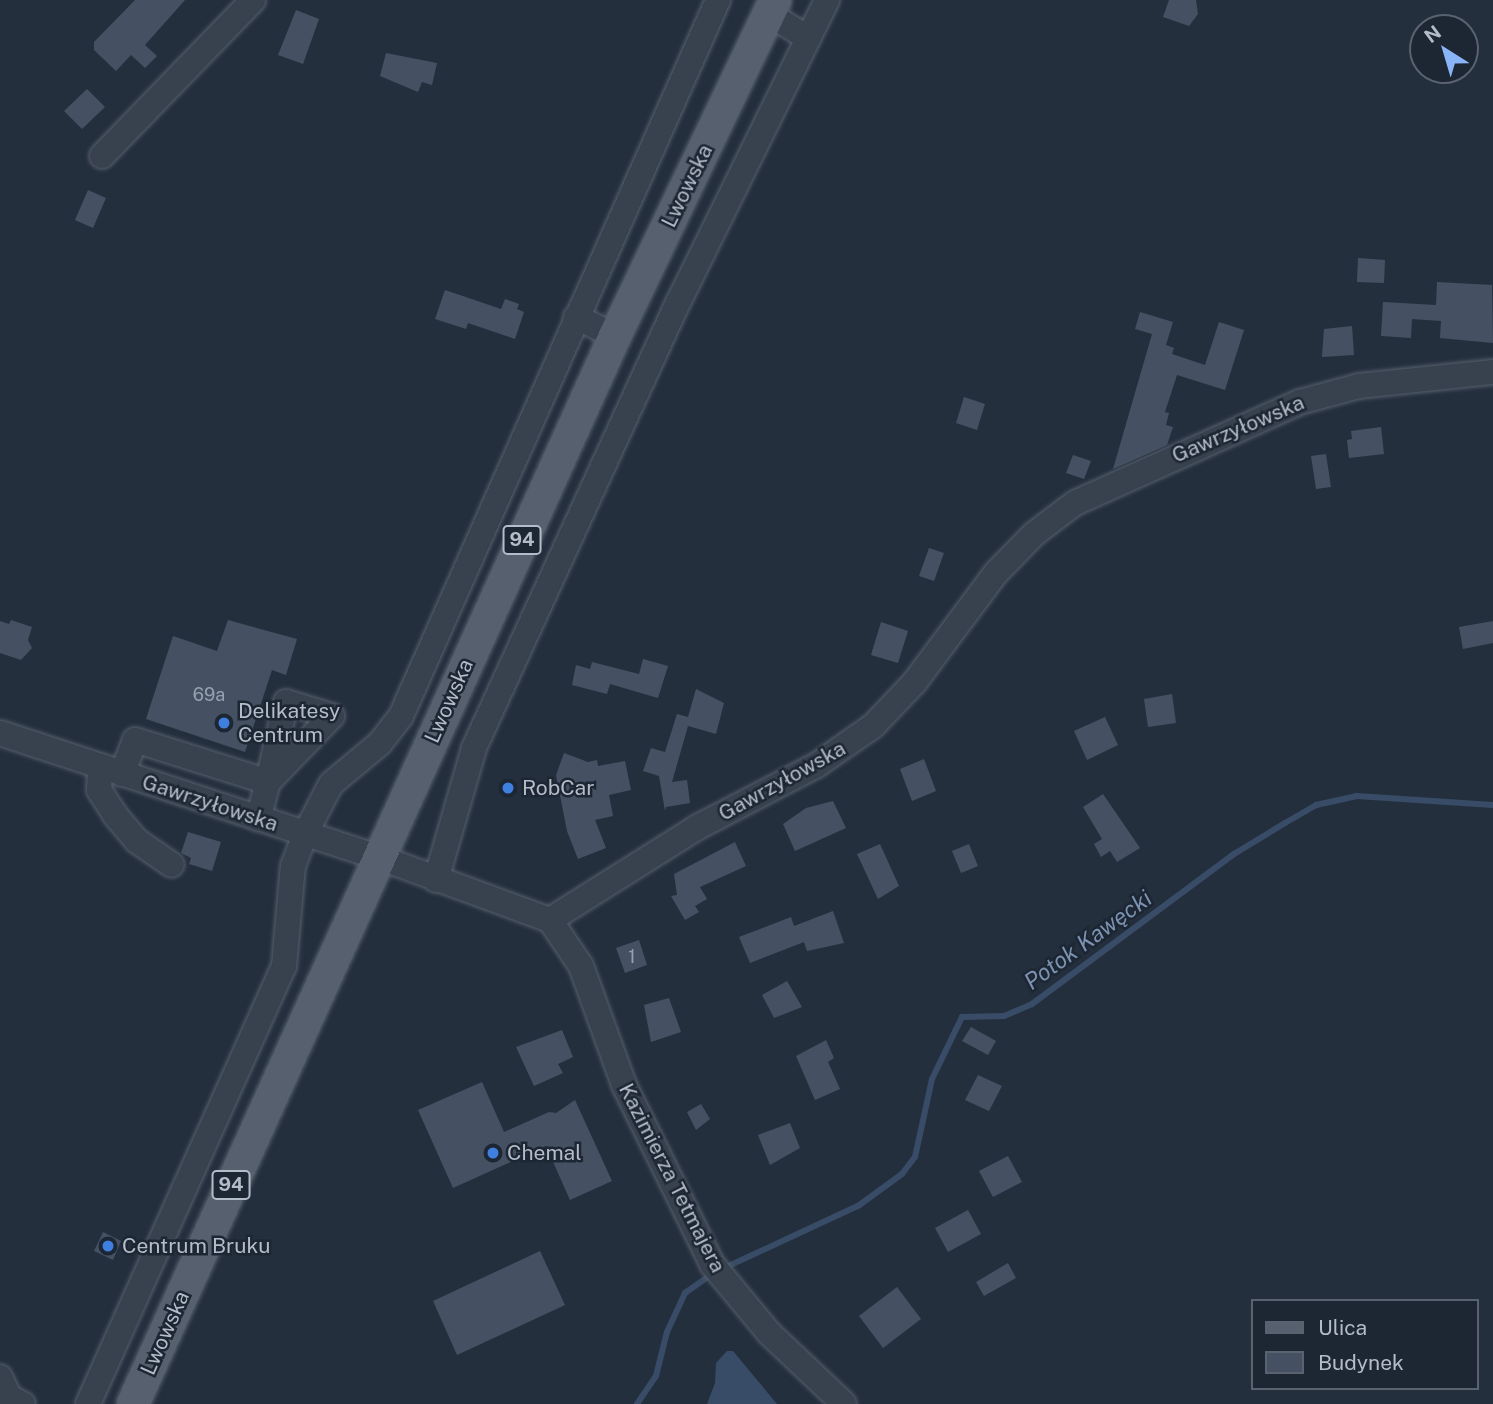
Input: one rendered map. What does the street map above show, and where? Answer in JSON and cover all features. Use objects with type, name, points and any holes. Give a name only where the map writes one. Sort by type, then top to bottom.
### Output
[{"type":"main road","name":"Lwowska","points":[[133,1404],[615,336],[774,4]]},
{"type":"street","points":[[102,156],[253,0]]},
{"type":"street","points":[[88,1404],[284,966],[293,866],[305,834],[331,784],[380,743],[401,716],[718,0]]},
{"type":"street","points":[[436,880],[474,748],[678,303],[827,0]]},
{"type":"street","points":[[774,4],[808,38]]},
{"type":"street","points":[[576,317],[615,336]]},
{"type":"street","name":"Gawrzyłowska","points":[[0,733],[378,858],[550,919],[696,828],[817,765],[864,733],[914,683],[996,573],[1034,534],[1075,503],[1300,402],[1359,386],[1493,372]]},
{"type":"street","points":[[172,865],[137,841],[115,815],[99,790],[135,740],[268,782],[258,819]]},
{"type":"street","name":"Kazimierza Tetmajera","points":[[550,919],[581,966],[624,1085],[717,1271],[769,1333],[844,1404]]},
{"type":"street","points":[[0,1377],[10,1398],[23,1404]]},
{"type":"water","points":[[727,1351],[733,1351],[777,1404],[707,1404],[715,1383],[716,1363]]},
{"type":"building","points":[[135,0],[185,0],[145,45],[157,56],[145,68],[131,55],[116,71],[94,50],[94,42]]},
{"type":"building","points":[[1169,0],[1196,0],[1198,14],[1189,26],[1163,17]]},
{"type":"building","points":[[296,10],[319,19],[303,64],[278,55]]},
{"type":"building","points":[[386,53],[437,63],[432,85],[422,82],[418,92],[380,76]]},
{"type":"building","points":[[87,89],[105,107],[82,129],[64,111]]},
{"type":"building","points":[[88,190],[106,198],[93,228],[75,220]]},
{"type":"building","points":[[1358,258],[1385,260],[1384,283],[1357,282]]},
{"type":"building","points":[[1437,282],[1492,285],[1493,343],[1440,338],[1441,321],[1412,319],[1411,338],[1381,336],[1383,302],[1436,305]]},
{"type":"building","points":[[445,290],[501,309],[505,299],[519,304],[517,309],[524,312],[515,339],[468,323],[466,329],[435,319]]},
{"type":"building","points":[[1140,312],[1173,322],[1166,345],[1174,348],[1172,354],[1205,365],[1219,322],[1244,330],[1225,390],[1177,375],[1165,412],[1169,413],[1166,425],[1173,427],[1167,445],[1113,469],[1152,334],[1135,329]]},
{"type":"building","points":[[1352,326],[1354,355],[1322,357],[1324,329]]},
{"type":"building","points":[[964,397],[985,404],[977,430],[956,423]]},
{"type":"building","points":[[1381,427],[1384,454],[1349,458],[1347,440],[1352,439],[1351,431]]},
{"type":"building","points":[[1326,454],[1331,487],[1316,489],[1311,456]]},
{"type":"building","points":[[1073,455],[1091,461],[1084,479],[1066,473]]},
{"type":"building","points":[[929,548],[944,553],[934,581],[919,576]]},
{"type":"building","points":[[11,620],[32,627],[28,640],[32,648],[21,660],[0,653],[0,621],[9,624]]},
{"type":"building","points":[[228,620],[297,639],[286,675],[272,670],[245,752],[146,719],[173,636],[217,651]]},
{"type":"building","points":[[1493,621],[1493,643],[1463,649],[1459,627]]},
{"type":"building","points":[[881,622],[908,631],[898,663],[871,655]]},
{"type":"building","points":[[643,659],[668,666],[658,698],[610,684],[607,694],[572,685],[576,665],[590,669],[592,662],[639,674]]},
{"type":"building","points":[[696,689],[724,703],[716,734],[688,726],[672,782],[687,780],[690,803],[666,807],[665,811],[659,776],[643,771],[651,748],[665,752],[677,714],[688,717]]},
{"type":"building","points":[[1172,694],[1176,723],[1148,727],[1144,699]]},
{"type":"building","points":[[1105,717],[1118,745],[1087,760],[1074,731]]},
{"type":"building","points":[[564,753],[588,762],[597,760],[598,766],[625,761],[631,790],[609,795],[613,816],[595,820],[606,848],[578,859],[567,831],[556,775]]},
{"type":"building","points":[[924,759],[936,791],[912,801],[900,769]]},
{"type":"building","points":[[1103,794],[1140,848],[1117,862],[1110,851],[1101,857],[1094,844],[1102,839],[1083,807]]},
{"type":"building","points":[[833,801],[846,828],[795,851],[783,824],[806,808]]},
{"type":"building","points":[[188,832],[221,842],[212,871],[189,864],[191,858],[181,853]]},
{"type":"building","points":[[735,842],[746,866],[700,887],[707,899],[695,906],[699,912],[685,920],[671,896],[677,895],[674,874]]},
{"type":"building","points":[[880,844],[899,886],[878,899],[857,854]]},
{"type":"building","points":[[969,844],[978,866],[961,873],[952,851]]},
{"type":"building","points":[[833,911],[844,943],[807,951],[804,942],[750,963],[739,937],[791,917],[794,926]]},
{"type":"building","points":[[639,940],[647,965],[625,973],[616,948]]},
{"type":"building","points":[[787,981],[802,1007],[774,1018],[762,995]]},
{"type":"building","points":[[669,998],[681,1032],[651,1042],[644,1005]]},
{"type":"building","points":[[971,1027],[996,1041],[988,1055],[962,1041]]},
{"type":"building","points":[[562,1030],[573,1057],[558,1064],[563,1073],[534,1086],[516,1047]]},
{"type":"building","points":[[826,1040],[834,1058],[828,1062],[840,1089],[815,1100],[796,1056]]},
{"type":"building","points":[[978,1075],[1002,1086],[989,1111],[965,1100]]},
{"type":"building","name":"Chemal","points":[[482,1082],[504,1132],[549,1112],[556,1113],[575,1100],[612,1181],[570,1200],[546,1146],[453,1188],[418,1110]]},
{"type":"building","points":[[701,1104],[710,1119],[696,1130],[687,1112]]},
{"type":"building","points":[[790,1123],[800,1148],[770,1165],[758,1135]]},
{"type":"building","points":[[1008,1156],[1022,1182],[993,1197],[979,1171]]},
{"type":"building","points":[[968,1210],[981,1234],[948,1252],[935,1228]]},
{"type":"building","name":"Centrum Bruku","points":[[103,1232],[121,1241],[113,1260],[94,1251]]},
{"type":"building","points":[[540,1251],[565,1305],[457,1355],[433,1301]]},
{"type":"building","points":[[1008,1263],[1016,1278],[984,1296],[976,1282]]},
{"type":"building","points":[[897,1287],[921,1319],[883,1348],[859,1316]]},
{"type":"waterway","name":"Potok Kawęcki","points":[[722,1269],[858,1206],[902,1174],[915,1157],[932,1079],[962,1017],[1004,1016],[1032,1004],[1234,854],[1316,805],[1357,796],[1493,805]]},
{"type":"waterway","name":"Potok Kawęcki","points":[[637,1404],[656,1376],[667,1332],[685,1293],[712,1274]]},
{"type":"place","name":"Delikatesy Centrum","points":[[224,723]]},
{"type":"place","name":"RobCar","points":[[508,788]]},
{"type":"place","name":"Chemal","points":[[493,1153]]},
{"type":"place","name":"Centrum Bruku","points":[[108,1246]]}]
